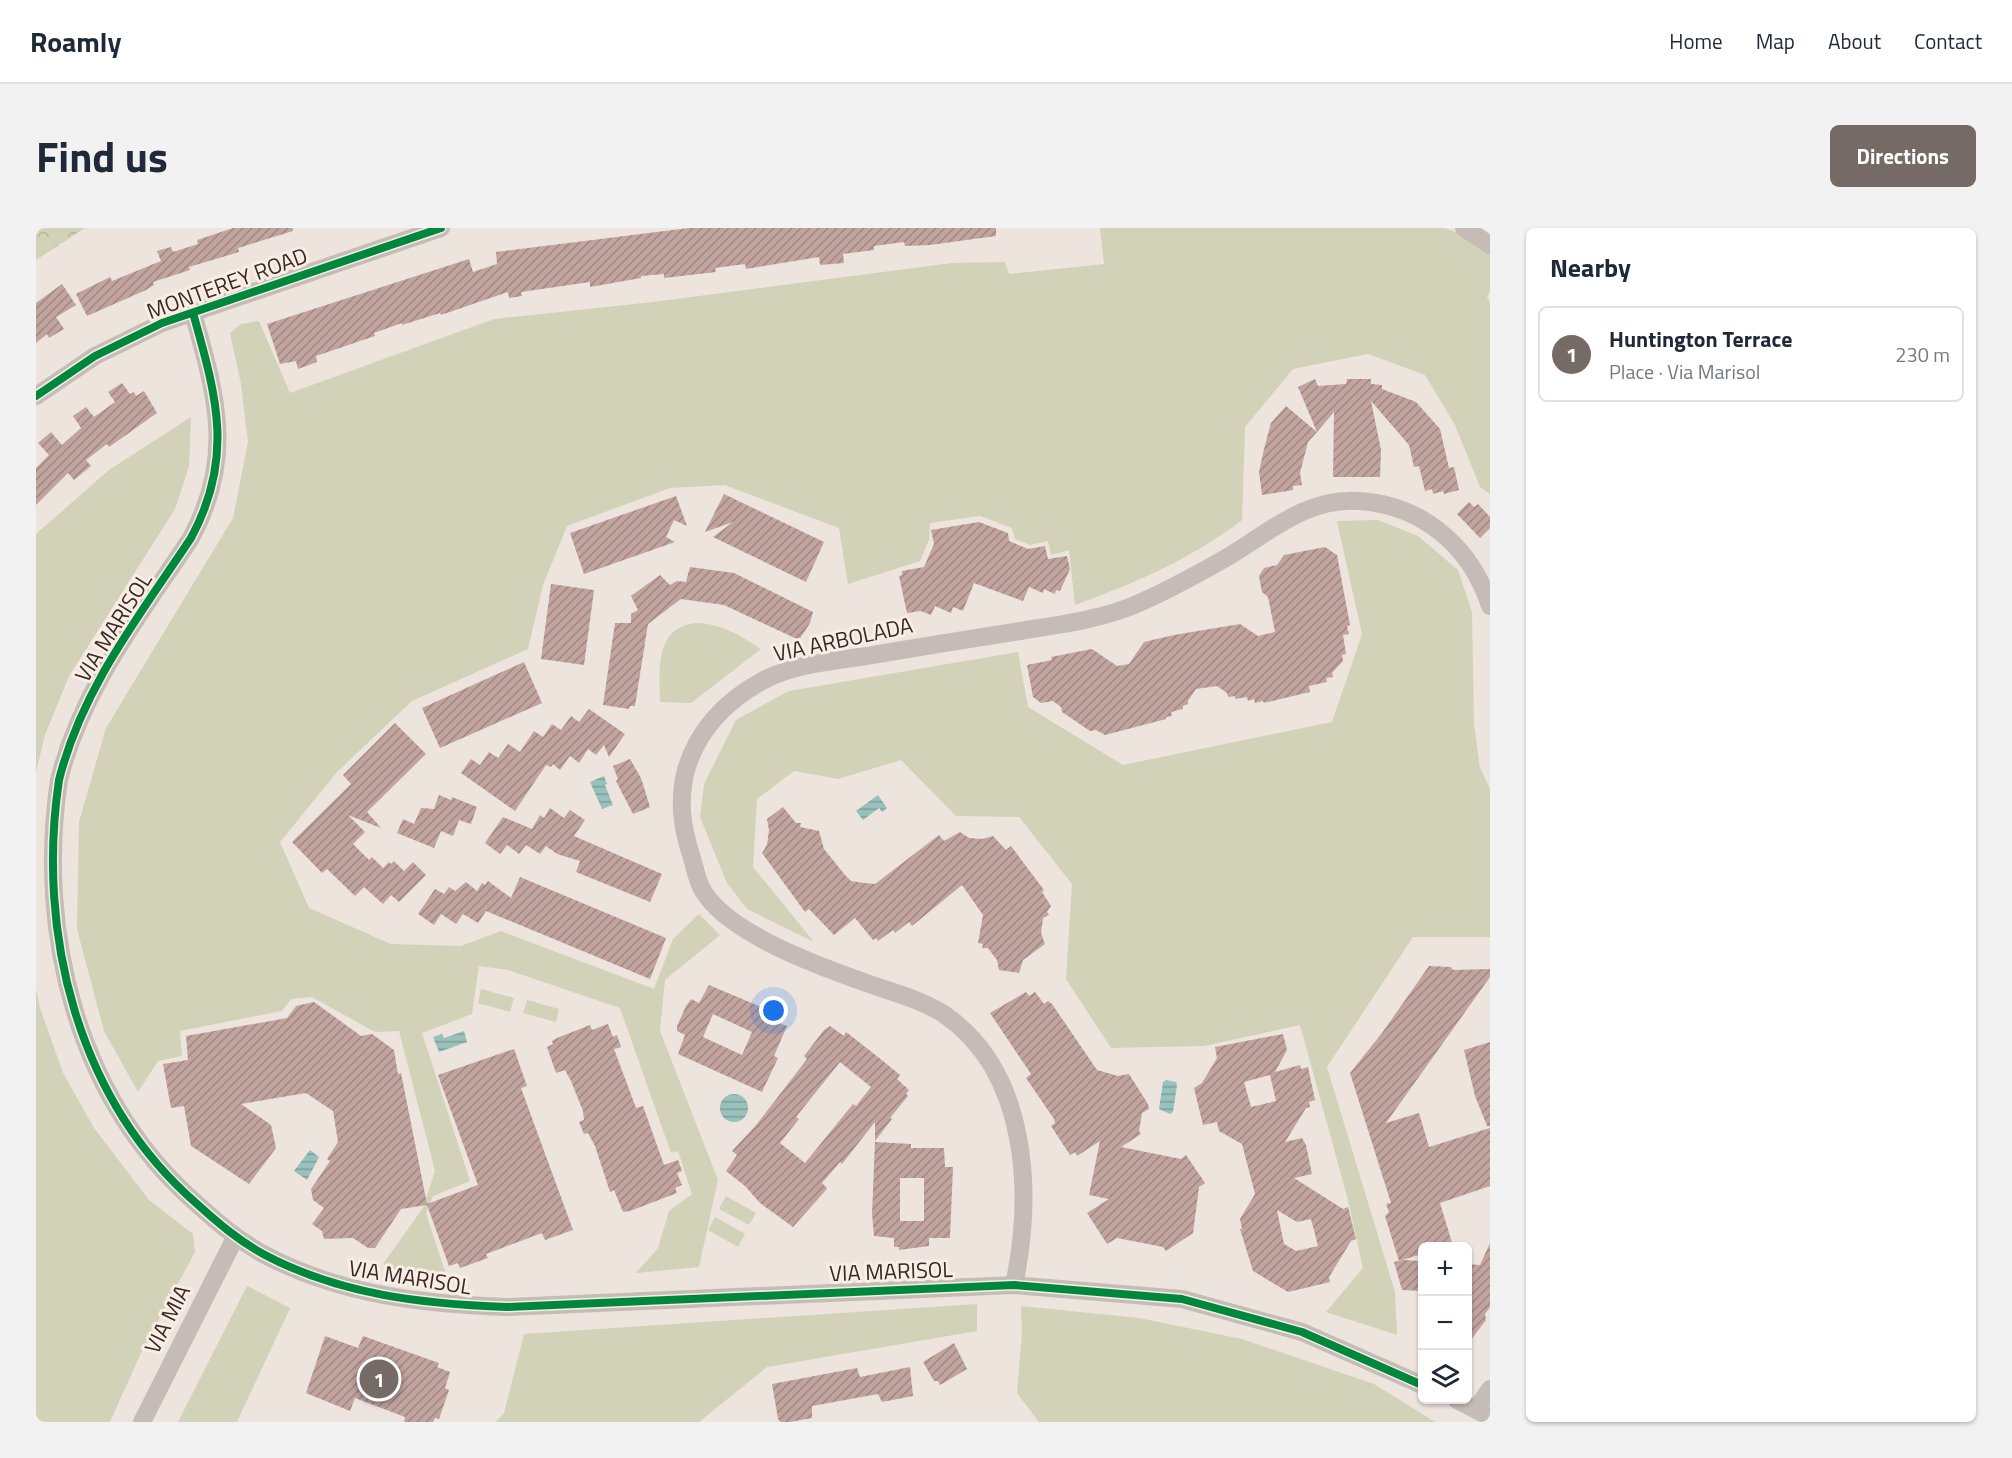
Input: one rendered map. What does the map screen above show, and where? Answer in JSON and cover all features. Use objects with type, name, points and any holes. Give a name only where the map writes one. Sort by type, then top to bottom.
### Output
[{"type":"street","name":"MONTEREY ROAD","points":[[36,396],[95,356],[162,323],[441,228]]},
{"type":"street","points":[[1464,228],[1490,245]]},
{"type":"street","name":"VIA MARISOL","points":[[193,313],[215,391],[218,417],[212,483],[195,530],[102,673],[81,716],[59,782],[51,833],[48,895],[54,953],[69,1014],[88,1062],[108,1099],[145,1152],[180,1189],[236,1238],[293,1268],[342,1287],[440,1305],[507,1307],[1014,1285],[1182,1299],[1302,1332],[1418,1383]]},
{"type":"street","name":"VIA ARBOLADA","points":[[1014,1285],[1020,1256],[1022,1154],[1008,1096],[984,1052],[945,1015],[766,941],[733,922],[703,891],[680,811],[686,771],[697,740],[726,705],[766,679],[833,661],[1082,620],[1130,608],[1227,557],[1286,519],[1321,505],[1357,501],[1406,511],[1429,523],[1457,544],[1481,579],[1490,606]]},
{"type":"street","name":"VIA MIA","points":[[142,1422],[236,1238]]},
{"type":"street","points":[[1465,1404],[1484,1413],[1490,1389]]},
{"type":"green space","points":[[36,228],[85,228],[36,260]]},
{"type":"green space","points":[[1100,228],[1445,228],[1466,236],[1490,251],[1490,291],[1487,297],[1490,303],[1490,494],[1480,487],[1455,425],[1425,375],[1368,354],[1293,369],[1245,427],[1242,520],[1203,547],[1162,569],[1075,605],[1069,550],[1051,555],[1048,541],[1030,545],[1015,539],[1012,528],[980,516],[930,523],[929,540],[920,561],[848,584],[839,528],[725,485],[670,488],[567,526],[543,585],[528,649],[412,701],[338,771],[280,842],[309,908],[391,944],[461,946],[501,931],[654,989],[673,939],[699,914],[720,935],[665,980],[660,1031],[718,1180],[699,1267],[636,1273],[658,1248],[669,1211],[692,1194],[678,1151],[671,1153],[620,1008],[508,970],[479,966],[472,1014],[422,1033],[470,1181],[433,1196],[426,1213],[447,1278],[407,1276],[383,1264],[423,1208],[435,1171],[399,1031],[375,1032],[312,997],[291,999],[282,1011],[180,1031],[182,1056],[158,1061],[138,1092],[104,1031],[77,929],[79,822],[106,728],[233,518],[248,442],[241,384],[230,333],[241,324],[259,321],[290,393],[494,319],[653,302],[952,263],[1005,262],[1009,274],[1104,264]]},
{"type":"green space","points":[[191,417],[189,466],[175,509],[69,676],[45,735],[36,772],[36,534],[109,470]]},
{"type":"green space","points":[[1378,520],[1418,536],[1458,570],[1472,612],[1474,724],[1480,768],[1490,789],[1490,937],[1413,937],[1327,1067],[1395,1292],[1397,1335],[1326,1312],[1363,1268],[1348,1200],[1300,1025],[1204,1046],[1111,1048],[1066,979],[1072,884],[1019,817],[956,816],[901,760],[838,779],[794,771],[757,799],[753,867],[814,942],[747,909],[727,883],[700,817],[704,784],[736,720],[789,691],[1018,652],[1028,707],[1123,765],[1332,722],[1362,634],[1337,521]]},
{"type":"green space","points":[[694,623],[721,628],[761,649],[691,703],[660,702],[660,664],[666,642],[681,627]]},
{"type":"green space","points":[[36,989],[40,1008],[63,1073],[94,1128],[149,1200],[193,1234],[195,1252],[141,1353],[110,1422],[36,1422]]},
{"type":"green space","points":[[481,989],[514,998],[510,1012],[478,1003]]},
{"type":"green space","points":[[527,1000],[559,1009],[556,1022],[523,1013]]},
{"type":"green space","points":[[726,1196],[756,1213],[749,1225],[719,1209]]},
{"type":"green space","points":[[715,1217],[745,1234],[738,1247],[708,1230]]},
{"type":"green space","points":[[247,1286],[290,1308],[237,1422],[178,1422]]},
{"type":"green space","points":[[977,1304],[977,1331],[767,1367],[699,1422],[496,1422],[504,1413],[524,1334]]},
{"type":"green space","points":[[1021,1306],[1139,1318],[1242,1339],[1374,1384],[1435,1422],[1039,1422],[1017,1393],[1022,1334]]},
{"type":"water","points":[[604,776],[613,805],[602,809],[590,782]]},
{"type":"water","points":[[878,795],[887,808],[882,812],[879,808],[863,820],[856,811]]},
{"type":"water","points":[[464,1031],[467,1042],[439,1052],[433,1037],[442,1034],[444,1038]]},
{"type":"water","points":[[1166,1080],[1176,1082],[1177,1085],[1173,1112],[1170,1114],[1159,1109],[1163,1082]]},
{"type":"water","points":[[734,1094],[744,1098],[748,1108],[744,1118],[734,1122],[724,1118],[720,1108],[724,1098]]},
{"type":"water","points":[[310,1150],[319,1157],[307,1180],[294,1171]]},
{"type":"building","points":[[233,228],[293,228],[293,231],[238,248],[239,252],[189,267],[190,270],[153,282],[154,285],[146,290],[87,316],[76,294],[110,277],[112,281],[161,261],[157,251],[171,247],[173,252],[198,244],[197,240]]},
{"type":"building","points":[[689,228],[996,228],[996,236],[930,245],[905,246],[904,242],[874,246],[874,250],[843,254],[844,263],[820,265],[819,257],[746,269],[745,264],[715,268],[716,272],[664,278],[664,274],[641,276],[641,278],[590,287],[590,282],[521,292],[522,296],[509,298],[508,292],[441,315],[440,313],[402,325],[402,323],[374,333],[375,336],[316,356],[317,362],[298,369],[296,361],[280,364],[267,324],[469,259],[473,272],[497,264],[496,252]]},
{"type":"building","points":[[62,284],[76,305],[56,317],[64,329],[49,338],[47,334],[36,343],[36,303]]},
{"type":"building","points":[[1315,379],[1318,386],[1346,384],[1347,379],[1371,379],[1371,384],[1382,385],[1382,389],[1416,402],[1440,429],[1449,468],[1454,467],[1459,490],[1444,494],[1443,491],[1433,494],[1432,489],[1425,491],[1419,466],[1414,467],[1409,445],[1371,401],[1381,450],[1380,477],[1333,477],[1334,412],[1317,432],[1298,387]]},
{"type":"building","points":[[122,383],[130,394],[134,392],[136,396],[144,391],[157,413],[109,447],[107,444],[86,460],[91,466],[74,480],[68,473],[36,505],[36,468],[49,455],[38,443],[51,432],[62,445],[81,428],[73,416],[86,407],[94,417],[115,402],[108,392]]},
{"type":"building","points":[[1286,406],[1317,432],[1308,442],[1300,473],[1302,485],[1293,486],[1293,490],[1262,495],[1259,472],[1271,423]]},
{"type":"building","points":[[724,494],[824,542],[806,582],[713,537],[733,522],[705,532]]},
{"type":"building","points":[[676,496],[687,526],[674,520],[666,537],[675,542],[584,574],[570,533]]},
{"type":"building","points":[[1469,502],[1474,507],[1478,504],[1490,517],[1490,528],[1480,538],[1457,514]]},
{"type":"building","points":[[979,522],[1008,533],[1009,541],[1028,549],[1045,546],[1048,559],[1067,556],[1070,569],[1060,591],[1056,590],[1055,594],[1044,589],[1043,593],[1029,587],[1023,601],[974,583],[963,611],[953,607],[951,613],[935,606],[931,615],[921,611],[907,613],[899,576],[902,575],[902,571],[924,567],[934,544],[931,530]]},
{"type":"building","points":[[1325,547],[1337,555],[1350,625],[1347,626],[1349,634],[1343,635],[1346,654],[1342,655],[1343,661],[1332,673],[1333,677],[1326,678],[1327,682],[1309,686],[1310,692],[1255,703],[1254,699],[1248,701],[1247,697],[1235,699],[1235,696],[1228,697],[1227,693],[1217,686],[1196,689],[1188,704],[1183,706],[1183,709],[1171,712],[1172,716],[1105,735],[1096,730],[1090,731],[1062,712],[1061,707],[1053,701],[1041,703],[1033,697],[1027,665],[1052,660],[1051,657],[1092,649],[1117,666],[1129,664],[1144,642],[1174,635],[1240,624],[1258,636],[1275,632],[1268,597],[1262,592],[1259,576],[1264,568],[1277,565],[1284,555]]},
{"type":"building","points":[[690,567],[734,573],[813,612],[810,623],[799,640],[724,605],[681,599],[648,624],[635,706],[630,706],[629,709],[603,705],[615,623],[631,623],[631,614],[638,610],[631,596],[660,575],[670,585],[677,581],[686,582]]},
{"type":"building","points":[[551,584],[594,590],[584,665],[541,659]]},
{"type":"building","points":[[524,662],[542,703],[440,748],[422,708]]},
{"type":"building","points":[[589,709],[625,734],[609,757],[604,745],[596,755],[588,749],[579,763],[570,756],[560,770],[553,764],[551,767],[546,765],[515,811],[461,773],[471,759],[480,765],[489,752],[498,758],[508,744],[520,752],[534,731],[543,737],[552,724],[561,730],[571,716],[579,722]]},
{"type":"building","points":[[395,723],[426,754],[367,812],[381,828],[348,815],[365,832],[353,844],[369,860],[372,857],[383,868],[389,862],[391,864],[394,861],[404,871],[413,862],[426,875],[399,902],[391,895],[383,904],[364,887],[355,896],[327,869],[322,873],[292,842],[351,784],[343,775]]},
{"type":"building","points":[[630,759],[641,778],[650,807],[633,814],[616,781],[618,779],[613,766]]},
{"type":"building","points":[[439,795],[451,800],[452,797],[477,807],[471,824],[459,820],[453,836],[441,831],[434,848],[397,833],[403,819],[414,824],[421,808],[434,809]]},
{"type":"building","points":[[783,807],[796,823],[801,823],[800,827],[819,831],[824,849],[851,881],[864,883],[875,884],[939,835],[944,841],[960,832],[969,838],[982,839],[993,836],[1006,850],[1011,846],[1044,890],[1042,892],[1051,906],[1047,912],[1049,915],[1043,918],[1041,933],[1045,944],[1023,960],[1019,973],[999,970],[997,960],[988,948],[982,948],[983,944],[978,943],[983,915],[962,885],[912,926],[909,922],[895,933],[893,930],[878,941],[876,938],[873,940],[855,918],[834,935],[809,909],[805,912],[762,853],[767,845],[769,830],[767,819]]},
{"type":"building","points":[[550,808],[564,818],[570,810],[585,820],[574,836],[662,874],[650,902],[576,872],[580,861],[557,854],[546,846],[540,854],[526,845],[519,854],[507,845],[500,854],[485,843],[503,817],[532,829],[540,815],[544,818]]},
{"type":"building","points":[[520,877],[666,938],[650,979],[486,911],[478,923],[463,914],[456,924],[441,914],[434,925],[418,914],[435,889],[444,894],[449,887],[455,891],[466,882],[477,891],[482,883],[485,885],[488,881],[511,898]]},
{"type":"building","points":[[1429,966],[1451,967],[1453,970],[1490,969],[1490,977],[1386,1123],[1419,1113],[1429,1147],[1490,1128],[1490,1186],[1440,1203],[1452,1242],[1418,1242],[1418,1255],[1399,1261],[1385,1216],[1389,1212],[1386,1204],[1391,1203],[1350,1073],[1382,1033]]},
{"type":"building","points":[[709,985],[773,1012],[770,1019],[787,1026],[774,1056],[778,1058],[762,1092],[678,1054],[685,1035],[677,1031],[677,1026],[691,999],[699,1003]],"holes":[[[713,1014],[752,1032],[742,1055],[703,1037]]]},
{"type":"building","points":[[1026,992],[1029,996],[1035,992],[1044,1004],[1048,1001],[1052,1004],[1097,1070],[1118,1076],[1129,1074],[1148,1104],[1149,1109],[1142,1113],[1139,1131],[1141,1134],[1121,1147],[1181,1159],[1186,1155],[1205,1183],[1199,1187],[1193,1233],[1166,1251],[1163,1247],[1117,1238],[1107,1244],[1087,1213],[1109,1199],[1089,1195],[1100,1141],[1077,1156],[1075,1152],[1070,1155],[1051,1126],[1055,1123],[1054,1119],[1026,1078],[1031,1074],[990,1013]]},
{"type":"building","points":[[314,1002],[361,1036],[372,1034],[394,1050],[398,1074],[401,1073],[427,1204],[478,1185],[438,1075],[514,1049],[527,1086],[521,1088],[573,1230],[545,1240],[542,1233],[486,1254],[488,1258],[460,1268],[458,1263],[449,1266],[427,1205],[401,1209],[375,1248],[368,1248],[353,1238],[324,1239],[322,1231],[312,1224],[324,1208],[313,1200],[311,1189],[330,1161],[327,1159],[338,1142],[333,1111],[306,1093],[241,1104],[271,1125],[276,1148],[249,1184],[191,1146],[184,1106],[171,1108],[163,1064],[188,1060],[186,1036],[287,1018],[296,1006]]},
{"type":"building","points":[[608,1024],[613,1037],[617,1035],[621,1047],[614,1049],[636,1108],[643,1106],[664,1165],[678,1160],[682,1171],[677,1173],[682,1185],[675,1188],[677,1193],[623,1212],[614,1190],[610,1192],[595,1146],[588,1133],[584,1134],[579,1122],[584,1120],[583,1111],[571,1081],[565,1070],[556,1073],[547,1047],[557,1038],[590,1025],[592,1030]]},
{"type":"building","points":[[830,1026],[844,1036],[846,1032],[900,1075],[897,1079],[909,1090],[906,1094],[908,1096],[875,1141],[875,1122],[842,1164],[840,1162],[822,1183],[827,1188],[826,1190],[793,1227],[760,1203],[745,1186],[726,1171],[737,1155],[732,1151],[757,1124],[807,1059],[804,1056],[824,1030]],"holes":[[[840,1062],[871,1087],[856,1106],[853,1104],[805,1163],[780,1143],[799,1119],[796,1117]]]},
{"type":"building","points":[[1283,1034],[1287,1050],[1275,1072],[1300,1065],[1301,1069],[1308,1067],[1315,1100],[1309,1102],[1310,1107],[1306,1108],[1285,1142],[1302,1138],[1306,1145],[1312,1174],[1294,1178],[1343,1209],[1348,1207],[1356,1239],[1351,1241],[1329,1277],[1330,1282],[1288,1292],[1253,1271],[1240,1229],[1242,1229],[1240,1219],[1255,1194],[1242,1144],[1219,1131],[1217,1122],[1203,1125],[1194,1088],[1202,1083],[1217,1058],[1215,1047]],"holes":[[[1270,1075],[1276,1101],[1251,1107],[1244,1082]],[[1277,1210],[1297,1222],[1311,1219],[1318,1246],[1296,1251],[1284,1244]]]},
{"type":"building","points":[[1490,1042],[1490,1126],[1487,1126],[1475,1096],[1464,1050]]},
{"type":"building","points":[[875,1142],[911,1144],[911,1148],[944,1148],[945,1167],[953,1167],[950,1238],[929,1238],[929,1246],[899,1250],[899,1247],[894,1247],[894,1238],[874,1236],[872,1214]],"holes":[[[900,1178],[924,1178],[924,1221],[900,1221]]]},
{"type":"building","points":[[1490,1243],[1490,1307],[1485,1314],[1486,1320],[1472,1338],[1472,1264],[1480,1265]]},
{"type":"building","points":[[1418,1261],[1418,1291],[1402,1290],[1394,1262]]},
{"type":"building","points":[[325,1336],[358,1348],[363,1336],[439,1363],[437,1367],[450,1372],[445,1388],[449,1390],[439,1419],[435,1418],[433,1422],[404,1422],[405,1417],[355,1398],[350,1411],[306,1393]]},
{"type":"building","points":[[954,1343],[967,1369],[940,1385],[938,1381],[934,1381],[923,1362]]},
{"type":"building","points":[[910,1367],[913,1396],[882,1402],[878,1394],[812,1406],[812,1418],[790,1422],[781,1422],[778,1419],[772,1384],[857,1368],[860,1377]]},
{"type":"cycle path","points":[[36,396],[95,356],[162,323],[441,228]]},
{"type":"cycle path","points":[[193,313],[214,399],[217,453],[213,480],[205,508],[191,538],[114,653],[97,683],[69,746],[59,780],[53,838],[54,897],[61,954],[75,1011],[95,1065],[122,1115],[155,1162],[212,1218],[255,1250],[294,1269],[353,1288],[414,1300],[507,1307],[1014,1285],[1182,1299],[1302,1332],[1418,1383]]},
{"type":"place","name":"Huntington Terrace","points":[[379,1379]]}]
